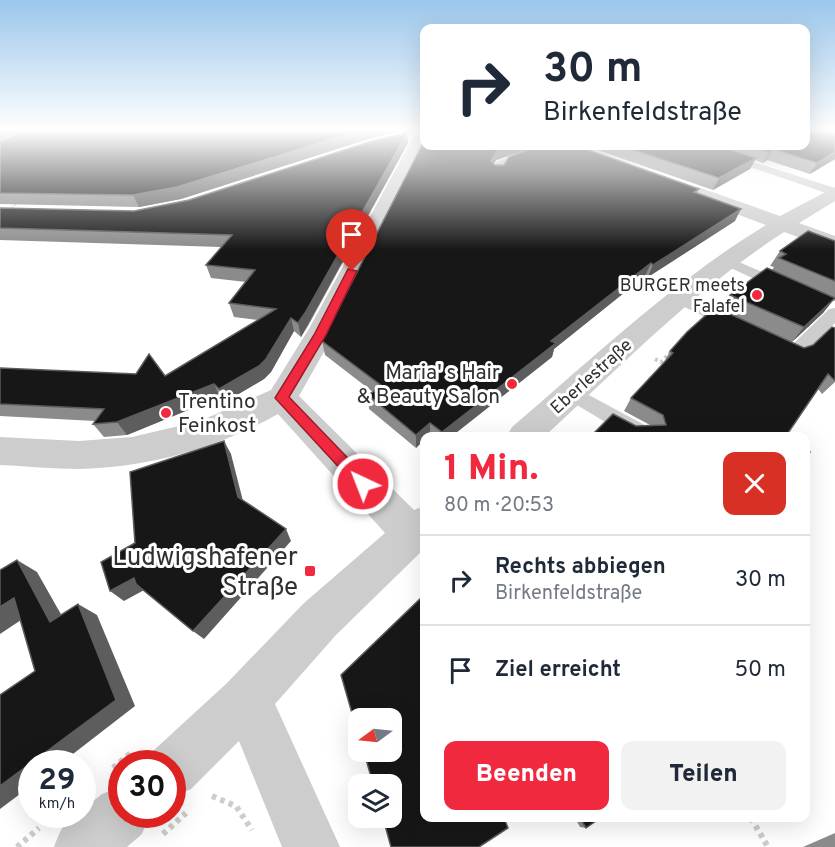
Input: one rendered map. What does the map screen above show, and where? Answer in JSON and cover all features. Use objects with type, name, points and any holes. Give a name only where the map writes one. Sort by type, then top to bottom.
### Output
[{"type":"street","points":[[0,451],[79,455],[131,451],[214,430],[262,410],[282,398],[324,327],[399,171]]},
{"type":"street","points":[[683,188],[835,243]]},
{"type":"street","name":"Eberlestraße","points":[[528,432],[680,298],[727,261],[781,224],[835,192]]},
{"type":"street","points":[[186,757],[245,701],[320,619],[418,530],[282,398]]},
{"type":"street","points":[[245,701],[263,733],[311,847]]},
{"type":"street","points":[[65,834],[108,818]]},
{"type":"lane","points":[[769,171],[835,192]]},
{"type":"lane","points":[[727,261],[792,290]]},
{"type":"lane","points":[[680,298],[794,353],[831,309]]},
{"type":"lane","points":[[572,393],[639,432]]},
{"type":"path","points":[[0,216],[19,202]]},
{"type":"path","points":[[186,773],[207,794],[236,806],[259,840]]},
{"type":"path","points":[[753,822],[768,847]]},
{"type":"path","points":[[17,847],[65,834]]},
{"type":"building","points":[[0,171],[230,171],[177,187],[133,195],[0,193]]},
{"type":"building","points":[[280,171],[386,171],[305,313],[298,323],[291,318],[266,359],[259,366],[219,389],[214,384],[117,422],[93,424],[104,409],[0,404],[0,368],[136,374],[149,354],[165,376],[276,309],[229,303],[255,270],[206,265],[232,235],[0,228],[0,208],[134,211],[189,200]]},
{"type":"building","points":[[409,171],[647,171],[699,189],[694,192],[741,209],[653,265],[651,263],[551,341],[556,343],[442,432],[430,423],[416,435],[368,395],[382,386],[322,341]]},
{"type":"building","points":[[696,171],[733,171],[719,178]]},
{"type":"building","points":[[808,231],[835,241],[835,281],[779,258],[786,254],[780,251]]},
{"type":"building","points":[[767,268],[835,298],[804,327],[730,295]]},
{"type":"building","points":[[715,307],[804,348],[813,345],[832,327],[835,328],[835,381],[828,374],[789,432],[595,432],[613,414],[636,426],[666,425],[663,415],[631,398],[673,353],[670,351]]},
{"type":"building","points":[[224,441],[238,497],[286,529],[193,631],[136,584],[134,578],[110,591],[101,562],[135,543],[130,472]]},
{"type":"building","points":[[17,560],[50,622],[78,604],[116,700],[49,750],[18,750],[18,773],[0,786],[0,695],[35,671],[14,598],[0,607],[0,570]]},
{"type":"building","points":[[420,599],[420,822],[506,822],[508,828],[479,847],[391,847],[386,828],[402,828],[402,774],[370,774],[367,762],[402,762],[402,708],[351,708],[341,675]]},
{"type":"building","points":[[582,822],[594,822],[586,828]]},
{"type":"place","name":"BURGER meets Falafel","points":[[757,295]]},
{"type":"place","name":"Maria' s Hair & Beauty Salon","points":[[512,384]]},
{"type":"place","name":"Trentino Feinkost","points":[[166,413]]},
{"type":"place","name":"Ludwigshafener Straße","points":[[310,571]]},
{"type":"route","points":[[352,271],[320,335],[282,398],[363,484]]}]
